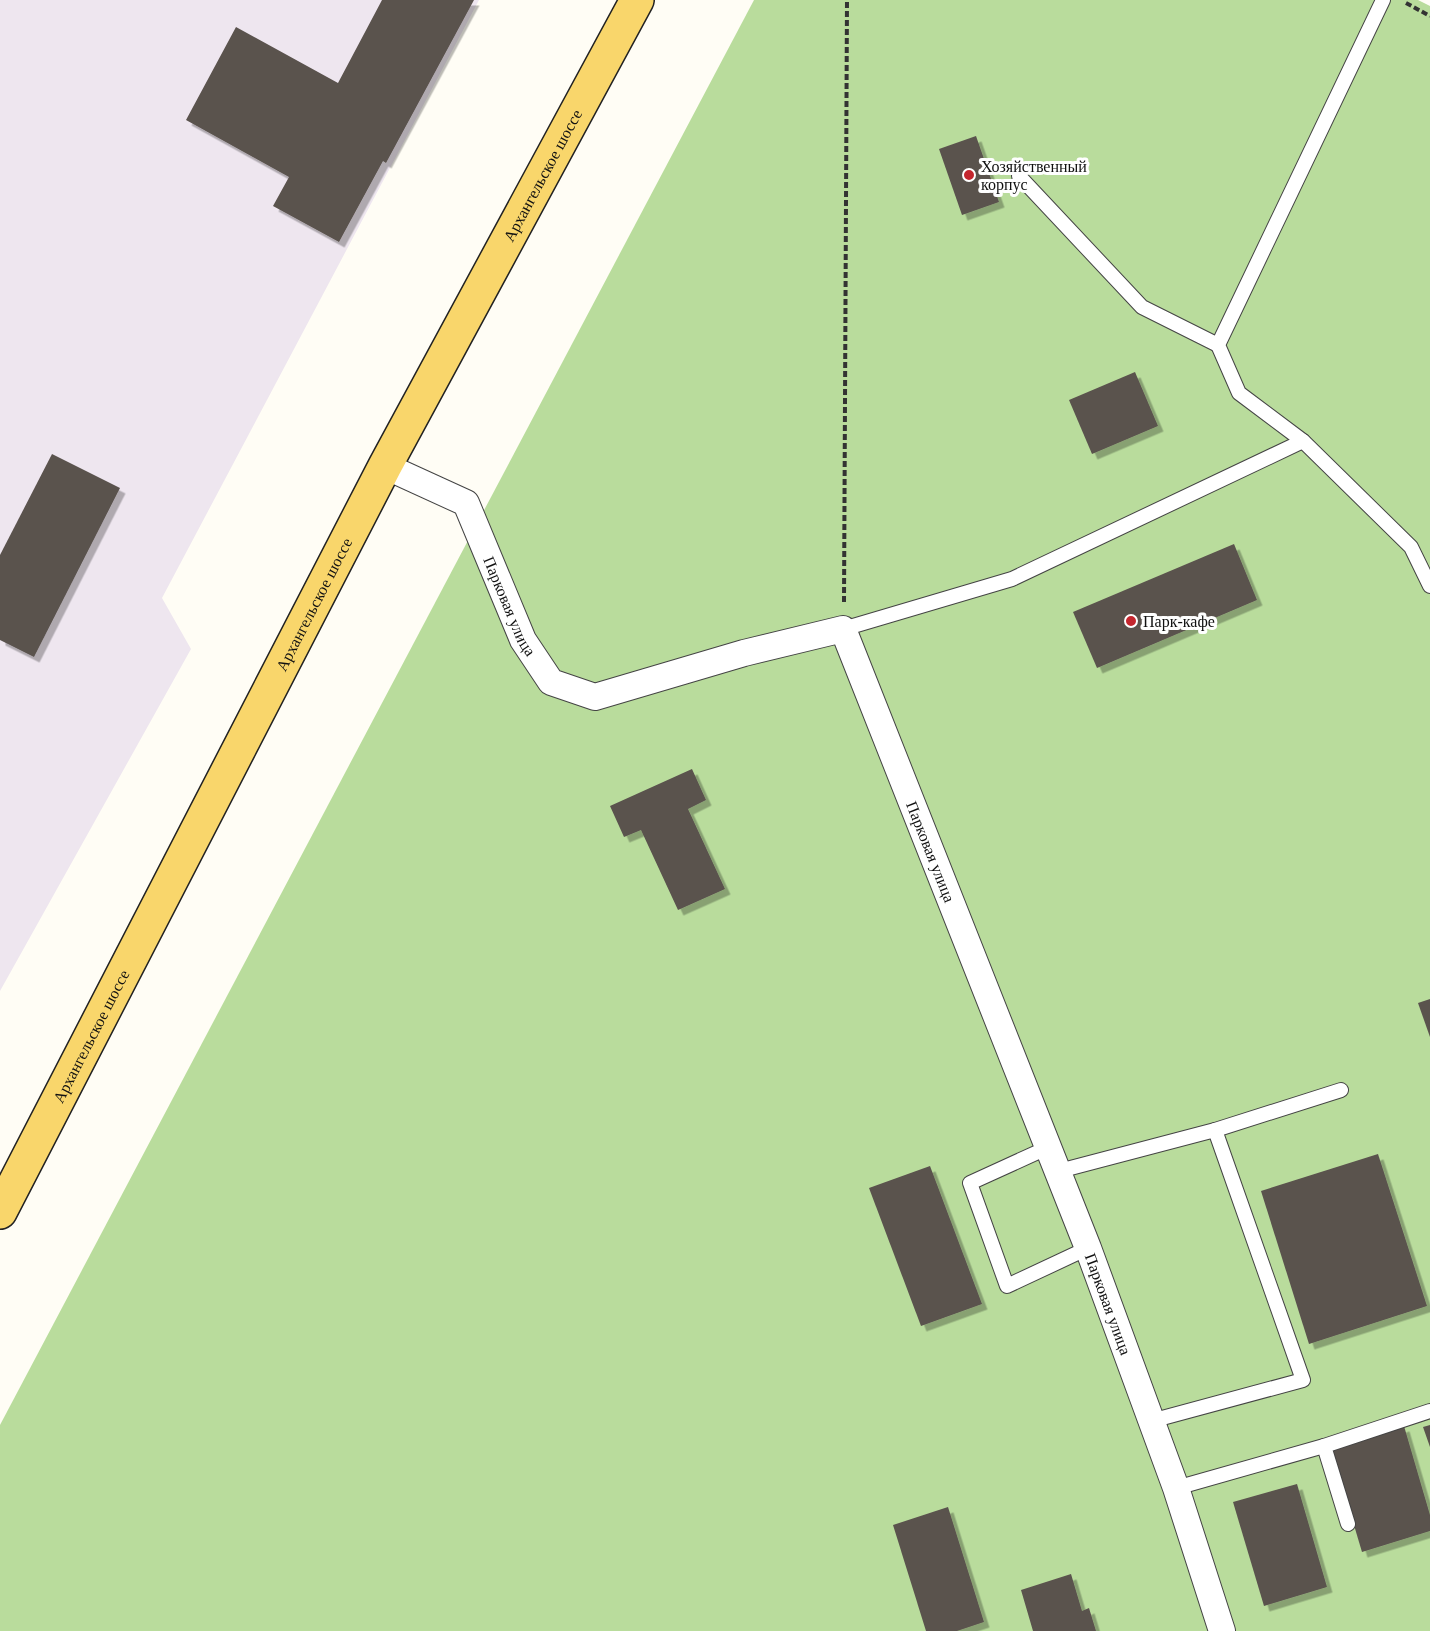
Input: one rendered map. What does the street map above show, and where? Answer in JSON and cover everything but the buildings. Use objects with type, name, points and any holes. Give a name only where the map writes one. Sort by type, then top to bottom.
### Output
[{"type":"main road","name":"Архангельское шоссе","points":[[0,1212],[385,466],[637,0]]},
{"type":"street","name":"Парковая улица","points":[[385,466],[466,503],[523,640],[551,682],[595,697],[744,653],[843,629],[1088,1248],[1176,1488],[1222,1631]]},
{"type":"lane","points":[[1218,345],[1383,0]]},
{"type":"lane","points":[[1019,176],[1142,307],[1218,345],[1239,393],[1303,441],[1411,547],[1430,586]]},
{"type":"lane","points":[[843,629],[1012,579],[1303,441]]},
{"type":"lane","points":[[1059,1172],[1215,1130],[1341,1090]]},
{"type":"lane","points":[[1151,1421],[1303,1380],[1215,1130]]},
{"type":"lane","points":[[1049,1147],[970,1183],[1007,1286],[1088,1248]]},
{"type":"lane","points":[[1176,1488],[1324,1446],[1430,1411]]},
{"type":"lane","points":[[1324,1446],[1348,1524]]},
{"type":"path","points":[[843,629],[847,0]]},
{"type":"path","points":[[1400,0],[1430,16]]},
{"type":"shaded area","points":[[0,0],[479,0],[162,598],[191,649],[0,991]]},
{"type":"green space","points":[[754,0],[1418,0],[1430,6],[1430,1631],[0,1631],[0,1425]]},
{"type":"place","name":"Хозяйственный корпус","points":[[969,175]]},
{"type":"place","name":"Парк-кафе","points":[[1131,621]]}]
